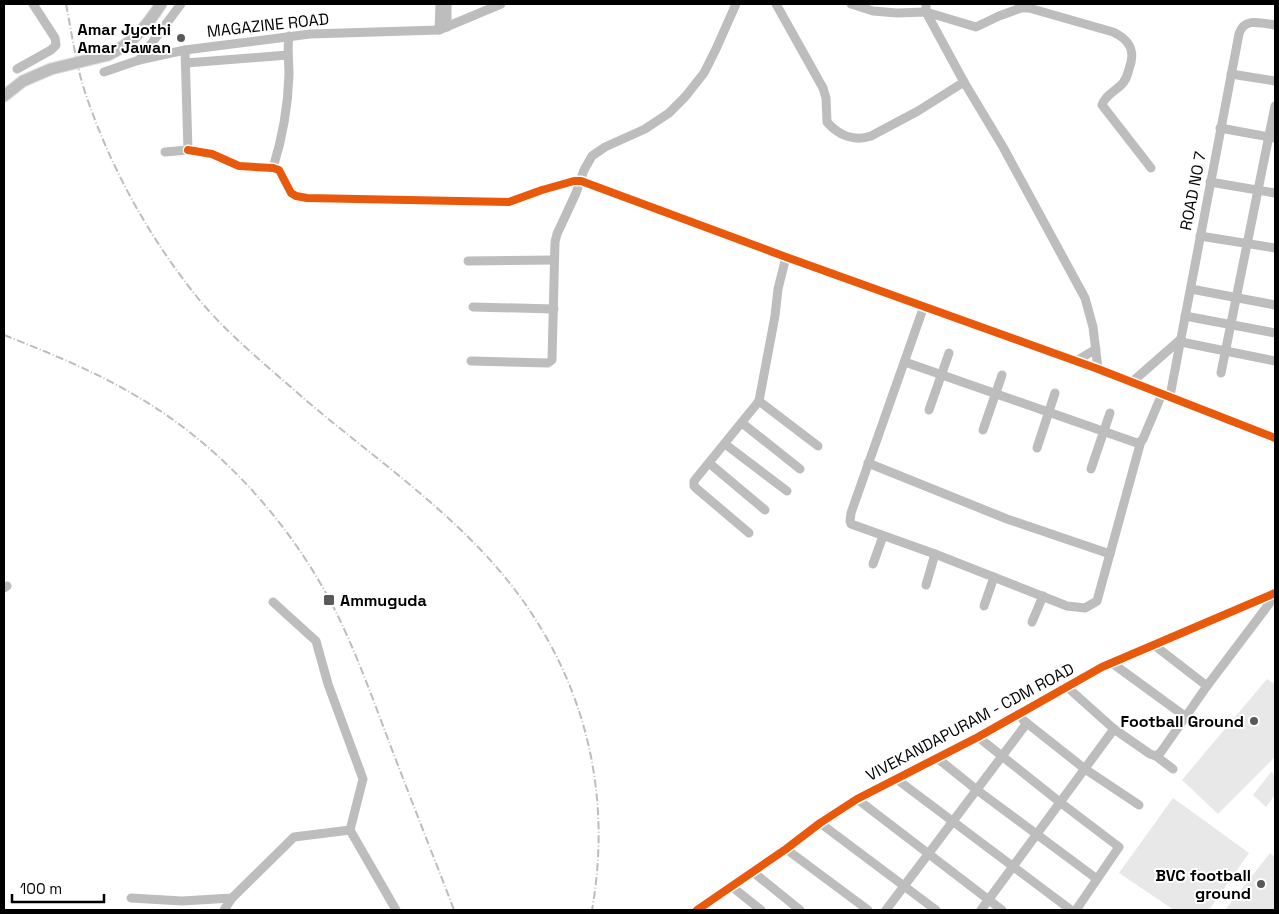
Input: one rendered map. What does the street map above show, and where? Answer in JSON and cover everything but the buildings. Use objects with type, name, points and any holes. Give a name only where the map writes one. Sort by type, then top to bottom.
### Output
[{"type":"main road","points":[[4,96],[23,81],[51,69],[108,55],[120,49],[135,38],[161,4]]},
{"type":"street","points":[[17,69],[51,50],[56,45],[55,38],[33,4]]},
{"type":"street","points":[[139,60],[181,4]]},
{"type":"street","points":[[440,4],[443,28]]},
{"type":"street","points":[[443,28],[447,4]]},
{"type":"street","name":"MAGAZINE ROAD","points":[[104,72],[139,60],[185,50],[289,36],[443,28],[501,4]]},
{"type":"street","points":[[471,362],[548,363],[552,360],[554,355],[554,260],[557,234],[588,162],[598,151],[645,129],[669,113],[690,91],[704,73],[736,4]]},
{"type":"street","points":[[776,4],[823,88],[826,98],[827,122],[840,134],[857,138],[871,136],[918,111],[964,82]]},
{"type":"street","points":[[851,4],[873,11],[897,13],[926,8],[976,27],[1021,8],[1029,8],[1123,36],[1130,44],[1133,52],[1132,62],[1124,82],[1106,97],[1102,105],[1152,168]]},
{"type":"street","points":[[926,8],[964,82],[1003,146],[1085,298],[1092,321],[1098,369]]},
{"type":"street","name":"ROAD NO 7","points":[[868,463],[850,521],[851,524],[935,554],[1067,606],[1085,608],[1097,601],[1141,441],[1166,395],[1181,341],[1239,34],[1243,26],[1252,22],[1275,25]]},
{"type":"street","points":[[273,168],[286,108],[289,75],[289,36]]},
{"type":"street","points":[[185,50],[188,150]]},
{"type":"street","points":[[186,63],[288,54]]},
{"type":"street","points":[[1231,74],[1275,81]]},
{"type":"street","points":[[1221,373],[1258,190],[1272,137],[1275,106]]},
{"type":"street","points":[[1220,128],[1272,137]]},
{"type":"street","points":[[165,152],[188,150],[212,154],[239,166],[273,168],[279,170],[291,193],[307,198],[509,202],[542,190],[574,181],[581,181],[1098,369],[1275,438]]},
{"type":"street","points":[[1210,182],[1275,192]]},
{"type":"street","points":[[1200,236],[1275,248]]},
{"type":"street","points":[[749,533],[694,486],[694,481],[759,401],[778,290],[786,257]]},
{"type":"street","points":[[468,261],[554,260]]},
{"type":"street","points":[[1190,289],[1275,305]]},
{"type":"street","points":[[924,306],[868,463],[1007,519],[1110,554]]},
{"type":"street","points":[[473,307],[554,309]]},
{"type":"street","points":[[1185,316],[1275,333]]},
{"type":"street","points":[[1132,382],[1181,341],[1275,361]]},
{"type":"street","points":[[1076,361],[1096,349]]},
{"type":"street","points":[[929,410],[949,353]]},
{"type":"street","points":[[905,362],[1137,443],[1141,441]]},
{"type":"street","points":[[983,430],[1002,375]]},
{"type":"street","points":[[1037,448],[1055,393]]},
{"type":"street","points":[[759,401],[818,446]]},
{"type":"street","points":[[1091,469],[1110,413]]},
{"type":"street","points":[[742,422],[800,469]]},
{"type":"street","points":[[725,444],[787,491]]},
{"type":"street","points":[[709,463],[765,510]]},
{"type":"street","points":[[873,564],[883,536]]},
{"type":"street","points":[[926,585],[935,554]]},
{"type":"street","points":[[984,606],[994,577]]},
{"type":"street","points":[[1156,756],[1161,752],[1275,594]]},
{"type":"street","name":"VIVEKANDAPURAM - CDM ROAD","points":[[697,910],[786,849],[820,823],[857,799],[895,778],[978,737],[1066,686],[1112,663],[1275,594]]},
{"type":"street","points":[[1032,622],[1043,596]]},
{"type":"street","points":[[273,602],[316,642],[328,684],[362,779],[350,830],[396,910]]},
{"type":"street","points":[[1154,646],[1208,686]]},
{"type":"street","points":[[1112,663],[1186,717]]},
{"type":"street","points":[[1066,686],[1114,728],[1173,769]]},
{"type":"street","points":[[1017,715],[1085,769],[1139,806]]},
{"type":"street","points":[[886,910],[1027,724]]},
{"type":"street","points":[[981,910],[1114,728]]},
{"type":"street","points":[[978,737],[1120,847],[1076,910]]},
{"type":"street","points":[[937,758],[1097,879]]},
{"type":"street","points":[[895,778],[952,823],[1071,910]]},
{"type":"street","points":[[857,799],[1002,910]]},
{"type":"street","points":[[820,823],[936,910]]},
{"type":"street","points":[[224,910],[232,898],[294,838],[350,830]]},
{"type":"street","points":[[786,849],[868,910]]},
{"type":"street","points":[[752,872],[800,910]]},
{"type":"street","points":[[731,886],[761,910]]},
{"type":"street","points":[[131,898],[182,901],[232,898]]},
{"type":"shaded area","name":"Football Ground","points":[[1267,679],[1275,684],[1275,757],[1218,814],[1182,780]]},
{"type":"shaded area","points":[[1271,772],[1275,775],[1275,795],[1266,807],[1253,795]]},
{"type":"shaded area","points":[[1173,798],[1249,853],[1209,910],[1174,910],[1119,873]]},
{"type":"shaded area","name":"BVC football ground","points":[[1270,853],[1275,857],[1275,910],[1225,910]]},
{"type":"railway","points":[[66,4],[83,84],[107,149],[119,176],[147,226],[179,274],[209,311],[247,348],[323,415],[457,526],[511,584],[539,625],[562,669],[580,714],[592,761],[598,809],[598,859],[592,910]]},
{"type":"railway","points":[[4,335],[109,381],[173,420],[230,467],[279,522],[320,582],[337,614],[368,686],[454,910]]},
{"type":"cycle path","points":[[188,150],[212,154],[239,166],[279,170],[291,193],[307,198],[509,202],[542,190],[574,181],[581,181],[1098,369],[1275,438]]},
{"type":"cycle path","points":[[697,910],[857,799],[978,737],[1102,667],[1275,593]]},
{"type":"place","name":"Amar Jyothi Amar Jawan","points":[[181,38]]},
{"type":"place","name":"Ammuguda","points":[[329,600]]},
{"type":"place","name":"Football Ground","points":[[1254,721]]},
{"type":"place","name":"BVC football ground","points":[[1261,884]]}]
